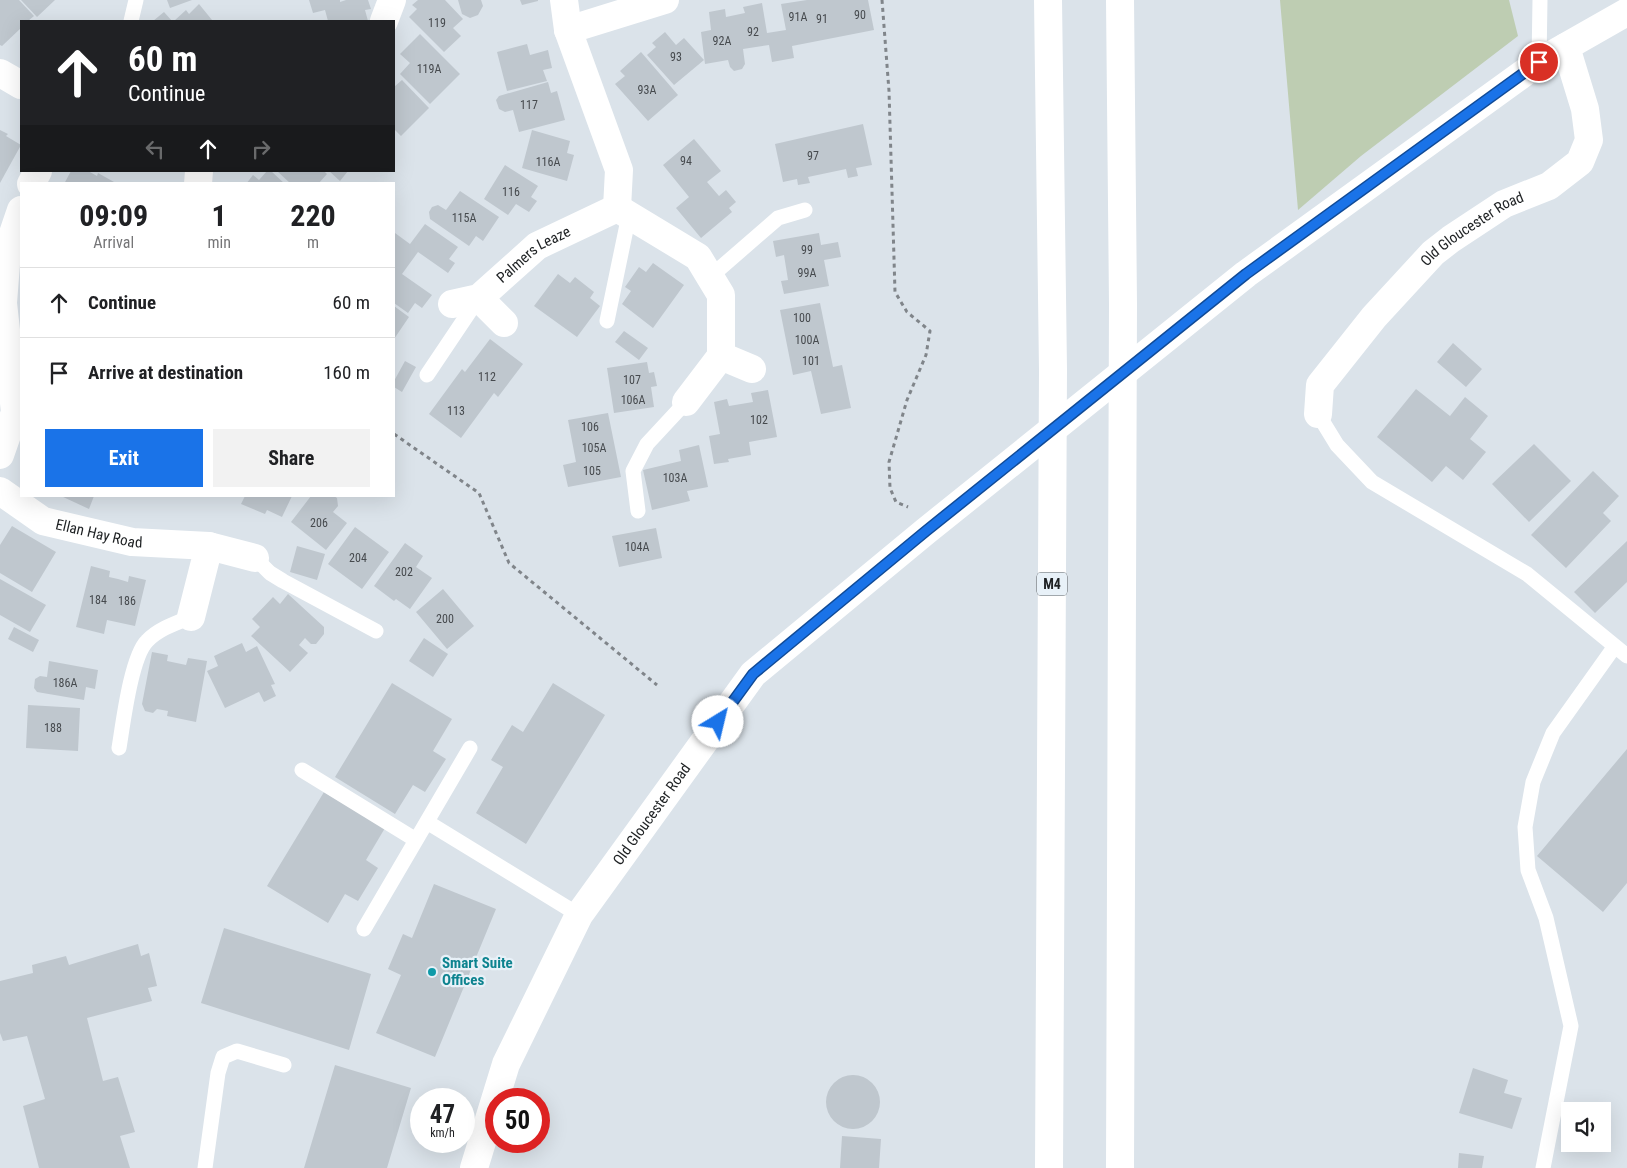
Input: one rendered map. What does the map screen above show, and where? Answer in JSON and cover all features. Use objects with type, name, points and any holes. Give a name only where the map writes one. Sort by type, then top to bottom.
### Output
[{"type":"main road","points":[[384,20],[392,0]]},
{"type":"main road","points":[[564,0],[568,30],[619,170],[623,211],[698,257],[721,295],[721,356],[686,402]]},
{"type":"main road","points":[[568,30],[665,0]]},
{"type":"main road","name":"M4","points":[[1048,0],[1053,370],[1049,1168]]},
{"type":"main road","points":[[1120,0],[1123,294],[1120,1168]]},
{"type":"main road","name":"Old Gloucester Road","points":[[474,1168],[506,1064],[579,915],[753,674],[926,531],[1246,274],[1539,62],[1627,12]]},
{"type":"main road","name":"Old Gloucester Road","points":[[1318,414],[1320,386],[1374,317],[1433,253],[1504,204],[1549,186],[1580,162],[1589,140],[1585,109],[1566,47]]},
{"type":"main road","points":[[0,73],[20,84]]},
{"type":"main road","name":"Palmers Leaze","points":[[452,304],[479,298],[537,246],[623,211]]},
{"type":"main road","points":[[0,455],[15,412],[3,302],[4,249],[20,212]]},
{"type":"main road","points":[[479,298],[504,323]]},
{"type":"main road","points":[[721,356],[752,369]]},
{"type":"main road","name":"Ellan Hay Road","points":[[0,491],[43,521],[132,542],[209,546],[255,558]]},
{"type":"main road","points":[[190,617],[209,546]]},
{"type":"lane","points":[[131,20],[136,0]]},
{"type":"lane","points":[[1539,62],[1540,0]]},
{"type":"lane","points":[[710,277],[778,218],[805,210]]},
{"type":"lane","points":[[607,321],[623,211]]},
{"type":"lane","points":[[427,376],[479,298]]},
{"type":"lane","points":[[638,511],[633,471],[647,444],[686,402]]},
{"type":"lane","points":[[1318,414],[1337,445],[1372,482],[1527,574],[1627,656]]},
{"type":"lane","points":[[255,558],[270,573],[376,631]]},
{"type":"lane","points":[[119,748],[130,682],[146,641],[162,630],[190,617]]},
{"type":"lane","points":[[1543,1168],[1571,1026],[1546,918],[1528,870],[1525,827],[1533,782],[1553,733],[1614,646]]},
{"type":"lane","points":[[364,930],[470,748]]},
{"type":"lane","points":[[302,770],[416,840]]},
{"type":"lane","points":[[427,822],[579,915]]},
{"type":"lane","points":[[205,1168],[218,1073],[224,1057],[237,1051],[284,1065]]},
{"type":"path","points":[[882,0],[889,91],[896,292],[907,312],[930,331],[926,355],[907,400],[889,462],[890,488],[896,502],[907,507],[917,507],[926,531]]},
{"type":"path","points":[[395,435],[479,493],[509,563],[657,685]]},
{"type":"green space","points":[[1280,0],[1509,0],[1518,36],[1361,156],[1298,210]]},
{"type":"building","points":[[0,0],[19,0],[34,16],[29,20],[20,20],[20,29],[2,46],[0,45]]},
{"type":"building","points":[[21,0],[55,0],[37,17]]},
{"type":"building","points":[[167,0],[192,0],[170,8]]},
{"type":"building","points":[[309,0],[340,0],[340,2],[346,0],[368,0],[371,9],[365,10],[368,20],[328,20],[325,10],[313,13]]},
{"type":"building","points":[[418,0],[445,0],[463,19],[453,28],[461,36],[444,52],[409,17],[417,9],[412,5]]},
{"type":"building","points":[[458,0],[481,0],[483,6],[478,15],[470,18],[462,14]]},
{"type":"building","points":[[520,0],[538,0],[538,1],[522,5]]},
{"type":"building","points":[[807,0],[868,0],[874,30],[792,46],[794,58],[772,62],[769,45],[743,49],[745,64],[742,69],[734,71],[730,67],[728,60],[705,64],[701,32],[711,30],[709,12],[725,9],[726,17],[745,13],[743,7],[762,3],[767,33],[786,30],[781,4]]},
{"type":"building","points":[[199,4],[212,20],[175,20],[186,10],[189,14]]},
{"type":"building","points":[[164,12],[171,20],[154,20]]},
{"type":"building","points":[[665,32],[676,45],[684,38],[704,60],[674,85],[647,55],[656,47],[652,43]]},
{"type":"building","points":[[420,34],[460,74],[430,104],[400,74],[410,63],[400,54]]},
{"type":"building","points":[[527,44],[530,55],[548,50],[552,68],[543,70],[547,81],[507,91],[497,52]]},
{"type":"building","points":[[641,52],[678,95],[648,121],[615,84],[625,76],[620,71]]},
{"type":"building","points":[[402,80],[429,108],[401,136],[395,130],[395,86]]},
{"type":"building","points":[[548,82],[551,93],[557,91],[565,120],[519,132],[513,110],[505,112],[499,109],[496,100],[499,96]]},
{"type":"building","points":[[863,124],[872,165],[856,168],[858,176],[848,178],[846,169],[808,177],[810,183],[798,185],[797,179],[783,182],[775,144]]},
{"type":"building","points":[[0,130],[8,134],[6,136],[20,144],[20,147],[0,183]]},
{"type":"building","points":[[532,130],[570,141],[567,153],[574,155],[567,181],[522,168]]},
{"type":"building","points":[[694,139],[721,171],[707,182],[719,196],[726,190],[736,202],[729,208],[732,212],[701,238],[676,208],[689,197],[663,165]]},
{"type":"building","points":[[505,165],[538,186],[531,197],[537,201],[529,212],[516,204],[508,215],[484,199]]},
{"type":"building","points":[[70,172],[90,172],[97,176],[98,173],[114,182],[65,182]]},
{"type":"building","points":[[266,172],[272,172],[283,182],[248,182],[253,175],[259,180]]},
{"type":"building","points":[[278,172],[325,172],[327,174],[320,182],[289,182]]},
{"type":"building","points":[[330,172],[347,172],[340,181]]},
{"type":"building","points":[[460,191],[499,217],[483,241],[476,236],[469,246],[430,219],[429,212],[432,207],[438,205],[446,210]]},
{"type":"building","points":[[425,224],[458,247],[449,259],[455,263],[448,273],[418,252],[402,274],[432,295],[422,308],[415,303],[408,313],[395,304],[395,233],[410,244]]},
{"type":"building","points":[[819,233],[821,245],[838,242],[841,257],[824,260],[829,286],[784,294],[781,281],[788,280],[784,255],[776,257],[773,241]]},
{"type":"building","points":[[653,263],[684,285],[653,328],[622,304],[631,291],[625,287],[639,267],[646,272]]},
{"type":"building","points":[[558,274],[570,283],[575,277],[594,292],[590,298],[600,306],[577,337],[534,306]]},
{"type":"building","points":[[820,303],[833,367],[842,365],[851,408],[821,414],[811,371],[793,375],[780,310]]},
{"type":"building","points":[[395,307],[409,317],[395,338]]},
{"type":"building","points":[[624,331],[648,348],[639,360],[615,342]]},
{"type":"building","points":[[490,339],[523,364],[498,397],[494,393],[461,438],[429,414],[462,369],[465,372]]},
{"type":"building","points":[[1453,343],[1482,369],[1466,387],[1437,362]]},
{"type":"building","points":[[405,361],[416,367],[402,392],[395,388],[395,379]]},
{"type":"building","points":[[647,362],[649,373],[654,372],[657,386],[651,387],[654,407],[614,413],[607,368]]},
{"type":"building","points":[[1416,389],[1450,416],[1465,397],[1488,416],[1470,439],[1486,452],[1463,480],[1446,466],[1432,482],[1377,437]]},
{"type":"building","points":[[768,390],[777,437],[749,442],[751,455],[728,459],[729,462],[714,464],[709,436],[720,434],[714,402],[727,399],[729,406],[753,402],[751,393]]},
{"type":"building","points":[[608,413],[621,477],[568,487],[563,465],[576,462],[568,420]]},
{"type":"building","points":[[1534,444],[1571,481],[1529,522],[1492,484]]},
{"type":"building","points":[[699,445],[708,487],[687,491],[690,501],[652,510],[643,470],[681,461],[679,450]]},
{"type":"building","points":[[1593,471],[1619,496],[1603,513],[1611,521],[1566,568],[1531,535]]},
{"type":"building","points":[[63,497],[94,497],[89,509]]},
{"type":"building","points":[[244,497],[292,497],[282,517],[267,510],[265,514],[241,504]]},
{"type":"building","points":[[310,497],[336,497],[338,506],[333,512],[347,523],[326,550],[291,522]]},
{"type":"building","points":[[12,526],[56,552],[32,592],[0,573],[0,545]]},
{"type":"building","points":[[355,527],[389,552],[362,589],[328,564]]},
{"type":"building","points":[[656,528],[662,558],[619,567],[612,536]]},
{"type":"building","points":[[1627,541],[1627,582],[1595,613],[1574,592]]},
{"type":"building","points":[[405,543],[423,556],[416,567],[432,578],[410,609],[396,599],[394,601],[374,586]]},
{"type":"building","points":[[297,546],[325,554],[317,580],[290,572]]},
{"type":"building","points":[[91,566],[110,571],[109,577],[128,582],[129,576],[146,580],[135,626],[107,620],[104,634],[76,627]]},
{"type":"building","points":[[0,579],[46,605],[30,632],[0,615]]},
{"type":"building","points":[[443,589],[474,626],[447,649],[416,612]]},
{"type":"building","points":[[288,594],[324,627],[324,634],[316,644],[311,644],[305,638],[299,645],[308,653],[290,672],[251,636],[260,627],[252,619],[273,597],[280,604]]},
{"type":"building","points":[[14,627],[39,640],[33,652],[8,639]]},
{"type":"building","points":[[424,638],[448,654],[433,677],[409,661]]},
{"type":"building","points":[[242,643],[246,652],[257,646],[275,684],[271,685],[276,696],[264,702],[259,692],[225,708],[207,671],[218,666],[214,656]]},
{"type":"building","points":[[152,652],[168,655],[167,661],[186,665],[188,658],[207,661],[196,722],[167,716],[168,711],[157,709],[153,713],[145,711],[142,704]]},
{"type":"building","points":[[49,661],[98,670],[95,689],[86,687],[84,700],[37,692],[34,688],[35,679],[40,676],[47,677]]},
{"type":"building","points":[[392,683],[452,719],[433,751],[446,759],[425,792],[413,785],[395,814],[335,777]]},
{"type":"building","points":[[553,683],[605,715],[526,844],[476,813],[503,767],[491,760],[512,725],[523,732]]},
{"type":"building","points":[[28,705],[80,708],[78,751],[26,748]]},
{"type":"building","points":[[1627,749],[1627,883],[1603,912],[1537,856]]},
{"type":"building","points":[[324,792],[385,828],[366,860],[378,868],[358,901],[345,894],[328,923],[267,886]]},
{"type":"building","name":"Smart Suite Offices","points":[[434,884],[496,909],[435,1057],[376,1033],[401,975],[388,969],[403,934],[412,938]]},
{"type":"building","points":[[224,928],[371,974],[349,1050],[201,1003]]},
{"type":"building","points":[[138,944],[141,956],[149,953],[157,986],[148,988],[152,1001],[87,1018],[103,1081],[118,1077],[135,1132],[120,1136],[130,1168],[39,1168],[23,1106],[45,1099],[27,1036],[3,1041],[0,1033],[0,981],[33,973],[32,965],[66,956],[69,965]]},
{"type":"building","points":[[335,1065],[411,1088],[387,1168],[304,1168]]},
{"type":"building","points":[[1473,1068],[1508,1080],[1504,1093],[1522,1098],[1512,1129],[1459,1113]]},
{"type":"building","points":[[853,1075],[863,1077],[872,1083],[878,1092],[880,1102],[878,1112],[872,1121],[863,1127],[853,1129],[843,1127],[834,1121],[828,1112],[826,1102],[828,1092],[834,1083],[843,1077]]},
{"type":"building","points":[[842,1136],[881,1139],[879,1168],[840,1168]]},
{"type":"building","points":[[1459,1153],[1484,1156],[1482,1168],[1458,1168]]},
{"type":"place","name":"Smart Suite Offices","points":[[432,972]]},
{"type":"route","points":[[718,722],[753,674],[926,531],[1246,274],[1539,62]]}]
